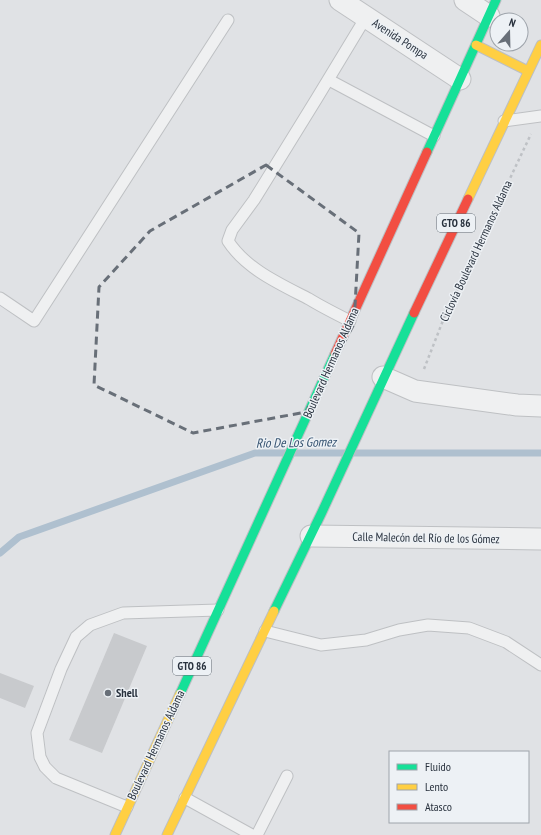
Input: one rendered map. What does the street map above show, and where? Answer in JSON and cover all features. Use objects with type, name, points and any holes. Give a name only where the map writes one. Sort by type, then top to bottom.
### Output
[{"type":"main road","name":"Boulevard Hermanos Aldama","points":[[115,835],[493,8]]},
{"type":"main road","points":[[476,45],[528,71]]},
{"type":"main road","name":"GTO 86","points":[[167,835],[311,536],[383,377],[541,45]]},
{"type":"street","name":"Avenida Pompa","points":[[340,0],[460,79]]},
{"type":"street","points":[[465,0],[493,8]]},
{"type":"street","points":[[383,377],[415,391],[517,405],[541,406]]},
{"type":"street","name":"Calle Malecón del Río de los Gómez","points":[[311,536],[541,539]]},
{"type":"lane","points":[[350,321],[273,280],[246,261],[232,248],[228,241],[232,230],[254,200],[329,80],[366,17]]},
{"type":"lane","points":[[0,298],[34,320],[228,20]]},
{"type":"lane","points":[[329,80],[434,136]]},
{"type":"lane","points":[[504,121],[540,116]]},
{"type":"lane","points":[[127,807],[56,778],[45,768],[42,762],[37,733],[61,668],[76,637],[90,625],[123,612],[218,610]]},
{"type":"lane","points":[[265,631],[321,645],[366,640],[399,630],[428,625],[469,628],[506,642],[541,664]]},
{"type":"lane","points":[[257,835],[287,776]]},
{"type":"lane","points":[[185,798],[252,835]]},
{"type":"path","name":"Ciclovía Boulevard Hermanos Aldama","points":[[415,391],[444,318],[540,116]]},
{"type":"highlighted area","points":[[266,165],[359,233],[354,324],[306,412],[193,433],[94,385],[99,287],[150,231]]},
{"type":"building","name":"Shell","points":[[114,633],[147,646],[102,753],[69,740]]},
{"type":"building","points":[[0,673],[34,686],[25,708],[0,698]]},
{"type":"waterway","name":"Rio De Los Gomez","points":[[0,553],[19,537],[255,453],[541,453]]},
{"type":"traffic: fast","points":[[427,152],[496,0]]},
{"type":"traffic: fast","points":[[274,611],[322,512],[414,313]]},
{"type":"traffic: fast","points":[[180,694],[335,354]]},
{"type":"traffic: slow","points":[[476,45],[528,71]]},
{"type":"traffic: slow","points":[[468,199],[541,45]]},
{"type":"traffic: slow","points":[[167,835],[274,611]]},
{"type":"traffic: slow","points":[[115,835],[180,694]]},
{"type":"traffic: jam","points":[[335,354],[427,152]]},
{"type":"traffic: jam","points":[[414,313],[468,199]]},
{"type":"place","name":"Shell","points":[[108,693]]}]
